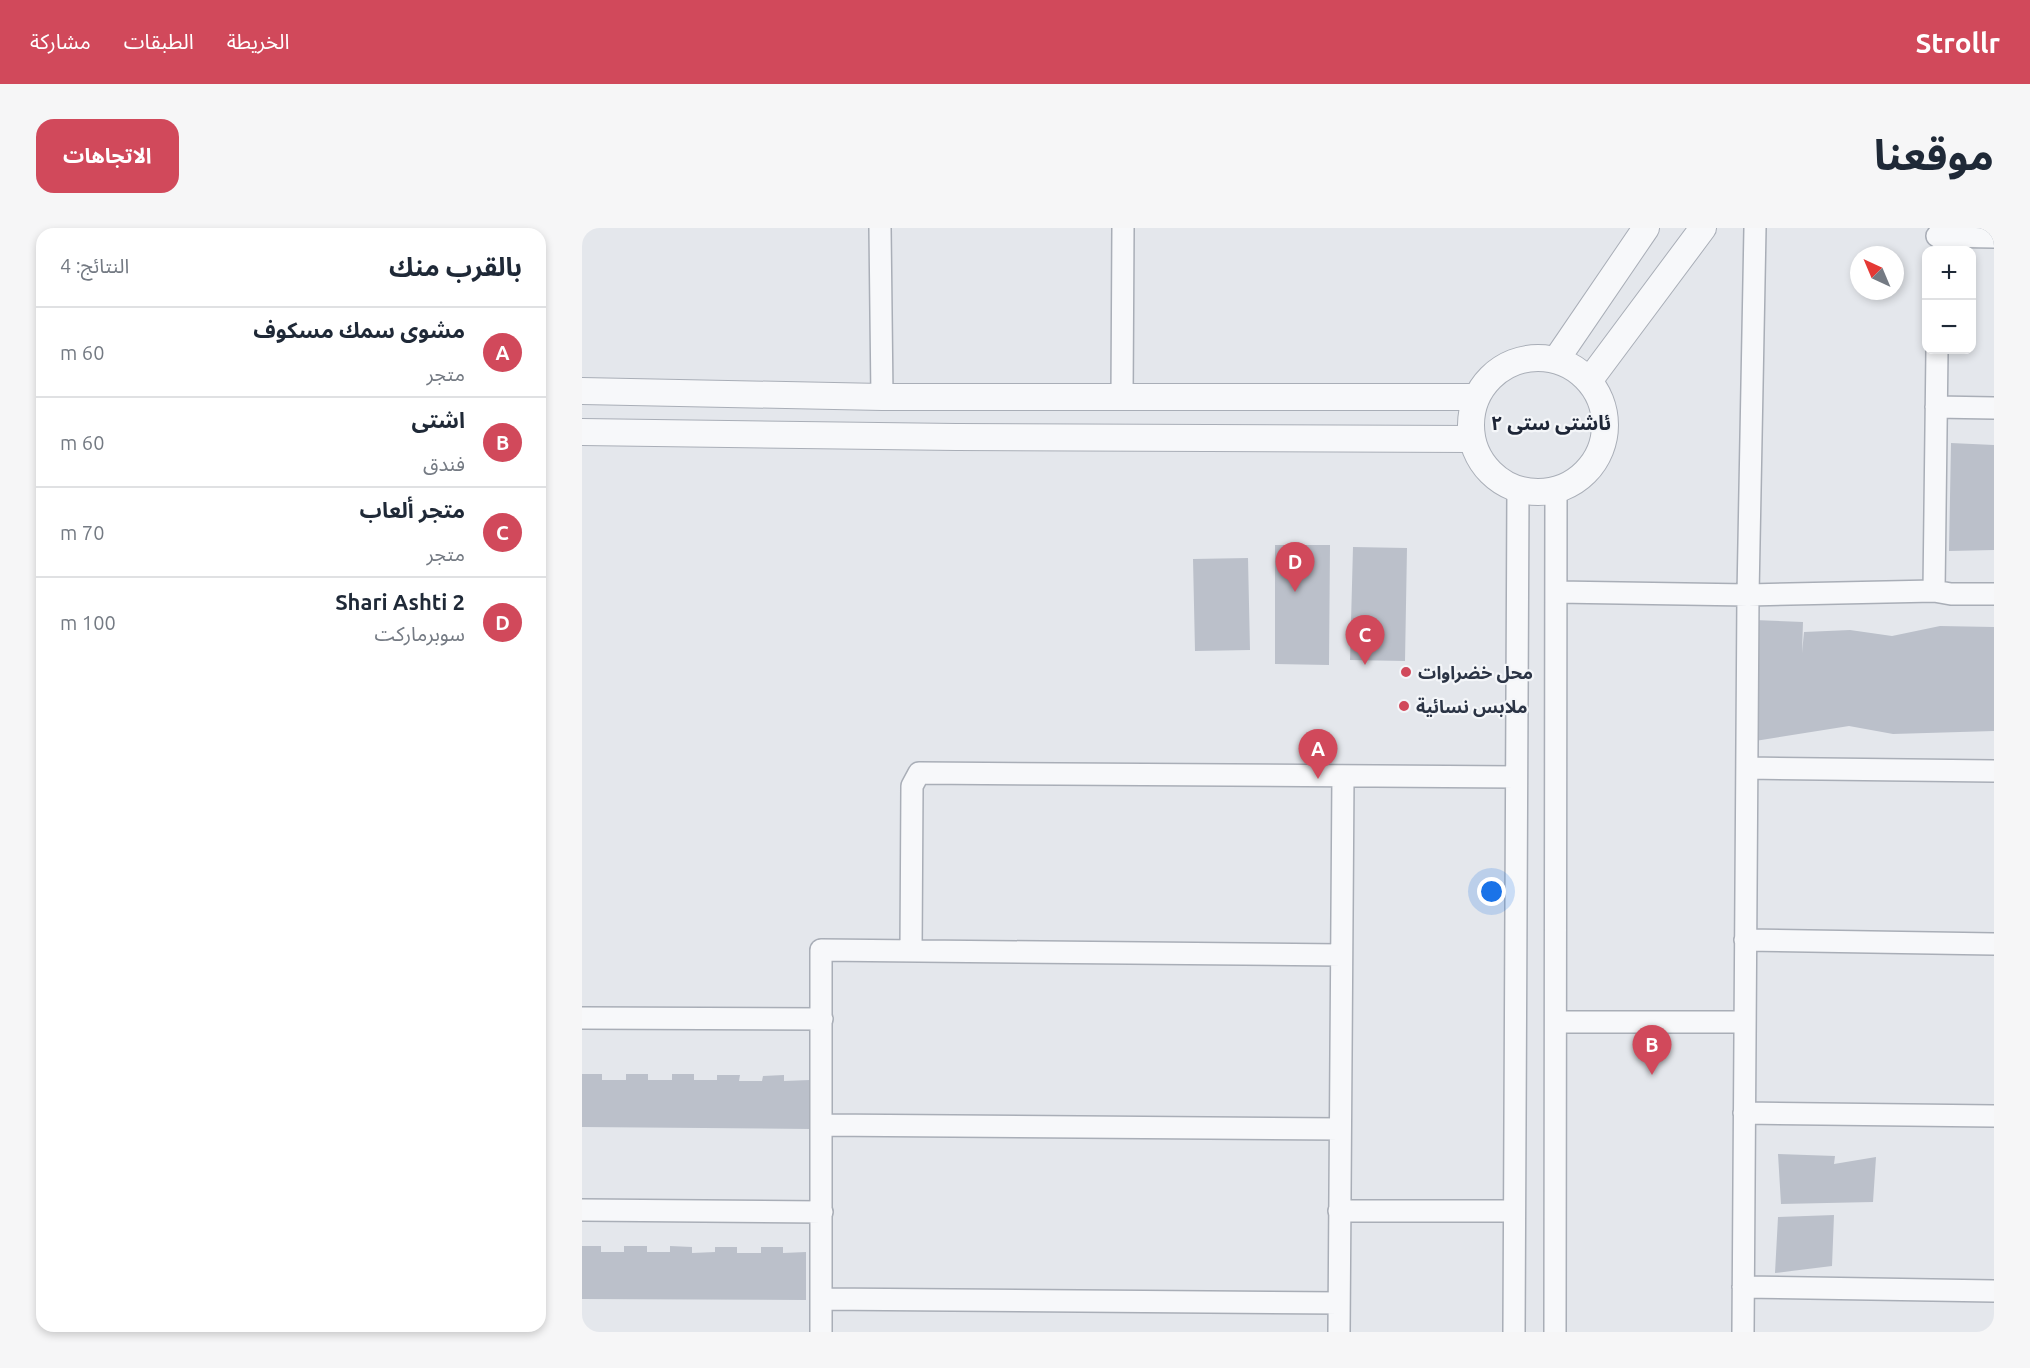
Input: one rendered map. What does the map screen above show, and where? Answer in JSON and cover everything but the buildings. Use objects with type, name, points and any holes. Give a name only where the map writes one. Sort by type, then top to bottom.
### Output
[{"type":"street","points":[[880,228],[882,396]]},
{"type":"street","points":[[1122,397],[1123,228]]},
{"type":"street","points":[[1556,360],[1646,228]]},
{"type":"street","points":[[1589,381],[1703,228]]},
{"type":"street","points":[[1743,1332],[1748,595],[1755,228]]},
{"type":"street","points":[[1937,238],[1994,237]]},
{"type":"street","points":[[1934,591],[1937,354]]},
{"type":"street","points":[[1537,357],[1556,360],[1574,368],[1589,381],[1598,394],[1604,410],[1602,443],[1596,459],[1585,472],[1556,489],[1543,492],[1518,489],[1502,481],[1488,470],[1472,439],[1471,417],[1477,397],[1487,381],[1518,360],[1537,357]]},
{"type":"street","points":[[582,391],[957,397],[1477,397]]},
{"type":"street","points":[[957,397],[957,437]]},
{"type":"street","points":[[1936,407],[1994,408]]},
{"type":"street","points":[[582,432],[957,437],[1472,439]]},
{"type":"street","points":[[1514,1332],[1518,489]]},
{"type":"street","points":[[1555,1332],[1556,489]]},
{"type":"street","points":[[1557,592],[1748,595],[1934,591],[1951,594],[1994,594]]},
{"type":"street","points":[[1747,768],[1994,771]]},
{"type":"street","points":[[911,951],[912,786],[919,773],[1516,777]]},
{"type":"street","points":[[1339,1332],[1343,776]]},
{"type":"street","points":[[1745,940],[1994,944]]},
{"type":"street","points":[[821,1332],[821,950],[1341,955]]},
{"type":"street","points":[[582,1018],[822,1019]]},
{"type":"street","points":[[1556,1022],[1744,1022]]},
{"type":"street","points":[[1744,1113],[1994,1116]]},
{"type":"street","points":[[822,1125],[1340,1129]]},
{"type":"street","points":[[582,1210],[822,1212]]},
{"type":"street","points":[[1339,1211],[1514,1211]]},
{"type":"street","points":[[1743,1287],[1994,1292]]},
{"type":"street","points":[[821,1299],[1339,1303]]},
{"type":"place","name":"Shari Ashti 2","points":[[1295,592]]},
{"type":"place","name":"متجر ألعاب","points":[[1365,665]]},
{"type":"place","name":"محل خضراوات","points":[[1406,672]]},
{"type":"place","name":"ملابس نسائية","points":[[1404,706]]},
{"type":"place","name":"مشوى سمك مسكوف","points":[[1318,779]]},
{"type":"place","name":"اشتی","points":[[1652,1075]]},
{"type":"district","name":"ئاشتی ستی ٢","points":[[1551,422]]}]
